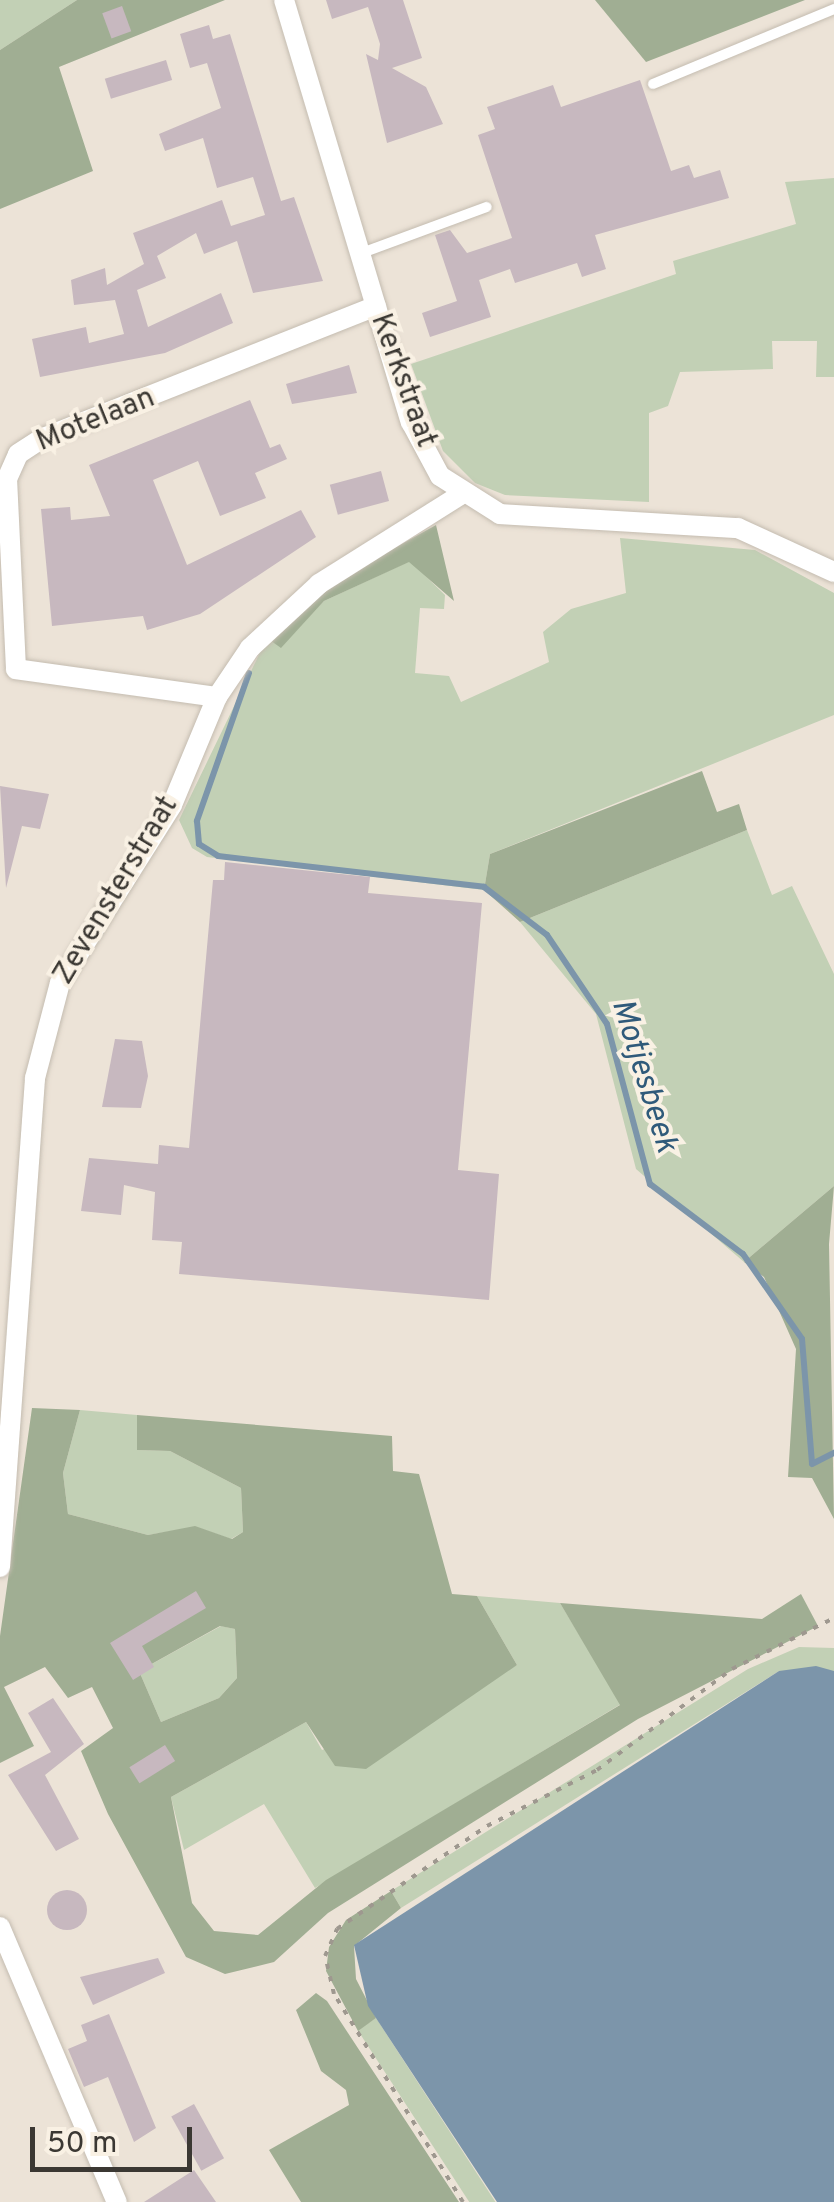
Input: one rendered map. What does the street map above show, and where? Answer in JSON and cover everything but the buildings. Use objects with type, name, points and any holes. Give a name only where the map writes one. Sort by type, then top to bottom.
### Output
[{"type":"street","name":"Kerkstraat","points":[[284,0],[421,446],[462,494],[500,514],[738,528],[834,572]]},
{"type":"street","name":"Motelaan","points":[[217,698],[16,669],[4,506],[18,454],[376,306]]},
{"type":"street","name":"Zevensterstraat","points":[[0,1567],[42,1028],[60,982],[172,805],[217,698],[286,610],[462,494]]},
{"type":"street","points":[[0,1926],[117,2202]]},
{"type":"lane","points":[[653,84],[834,9]]},
{"type":"lane","points":[[359,254],[487,207]]},
{"type":"path","points":[[463,2202],[334,1994],[325,1956],[337,1930],[487,1826],[597,1770],[732,1669],[834,1618]]},
{"type":"green space","points":[[0,0],[77,0],[0,50]]},
{"type":"green space","points":[[77,0],[225,0],[59,67],[93,171],[0,209],[0,50]]},
{"type":"green space","points":[[595,0],[805,0],[646,62]]},
{"type":"green space","points":[[834,178],[834,377],[816,377],[817,341],[772,341],[773,369],[680,372],[668,406],[649,413],[649,502],[505,495],[475,483],[443,451],[411,364],[676,274],[673,261],[796,224],[785,182]]},
{"type":"green space","points":[[436,525],[454,601],[409,562],[324,601],[281,648],[267,638],[317,591]]},
{"type":"green space","points":[[620,538],[755,550],[834,593],[834,715],[490,854],[484,890],[207,857],[192,848],[179,820],[267,638],[281,647],[324,601],[410,561],[445,595],[444,609],[420,608],[415,673],[449,676],[461,702],[549,662],[543,632],[571,609],[626,593]]},
{"type":"green space","points":[[702,771],[717,812],[739,804],[747,830],[520,922],[484,890],[490,854]]},
{"type":"green space","points":[[747,830],[772,895],[792,886],[834,974],[834,1186],[744,1262],[636,1169],[596,1014],[520,922]]},
{"type":"green space","points":[[834,1186],[829,1244],[834,1519],[812,1478],[788,1477],[796,1349],[764,1277],[744,1262]]},
{"type":"green space","points":[[32,1408],[80,1410],[63,1473],[68,1514],[148,1535],[195,1526],[232,1539],[243,1532],[241,1488],[170,1451],[137,1450],[137,1415],[392,1436],[393,1471],[419,1474],[452,1594],[477,1596],[517,1665],[366,1769],[335,1766],[306,1722],[171,1797],[192,1903],[214,1931],[258,1935],[326,1880],[620,1705],[560,1603],[762,1619],[801,1594],[818,1626],[638,1719],[328,1913],[274,1962],[225,1974],[186,1957],[108,1814],[81,1751],[113,1728],[92,1687],[68,1698],[45,1667],[4,1687],[34,1746],[0,1763],[0,1636]],"holes":[[[220,1626],[235,1629],[237,1678],[219,1698],[161,1722],[139,1671]]]},
{"type":"green space","points":[[80,1410],[137,1415],[137,1450],[170,1451],[241,1488],[243,1532],[231,1539],[196,1527],[148,1535],[68,1514],[63,1473]]},
{"type":"green space","points":[[477,1596],[560,1603],[621,1704],[315,1888],[264,1804],[184,1850],[171,1797],[306,1722],[322,1750],[517,1665]]},
{"type":"green space","points":[[221,1626],[235,1629],[237,1678],[219,1698],[161,1722],[139,1671]]},
{"type":"green space","points":[[799,1647],[834,1648],[834,1671],[779,1671],[401,1908],[391,1891],[748,1669]]},
{"type":"green space","points":[[391,1891],[401,1908],[354,1946],[356,1979],[376,2018],[358,2031],[326,1971],[329,1947],[346,1920]]},
{"type":"green space","points":[[316,1993],[327,2001],[459,2202],[301,2202],[269,2150],[349,2105],[346,2090],[321,2071],[296,2010]]},
{"type":"green space","points":[[376,2018],[495,2202],[469,2202],[358,2030]]},
{"type":"water","points":[[816,1666],[834,1671],[834,2202],[497,2202],[368,2006],[354,1945],[779,1671]]},
{"type":"waterway","name":"Motjesbeek","points":[[249,673],[197,821],[199,844],[218,856],[484,887],[547,935],[607,1024],[650,1184],[743,1254],[802,1339],[812,1464],[834,1453]]}]
